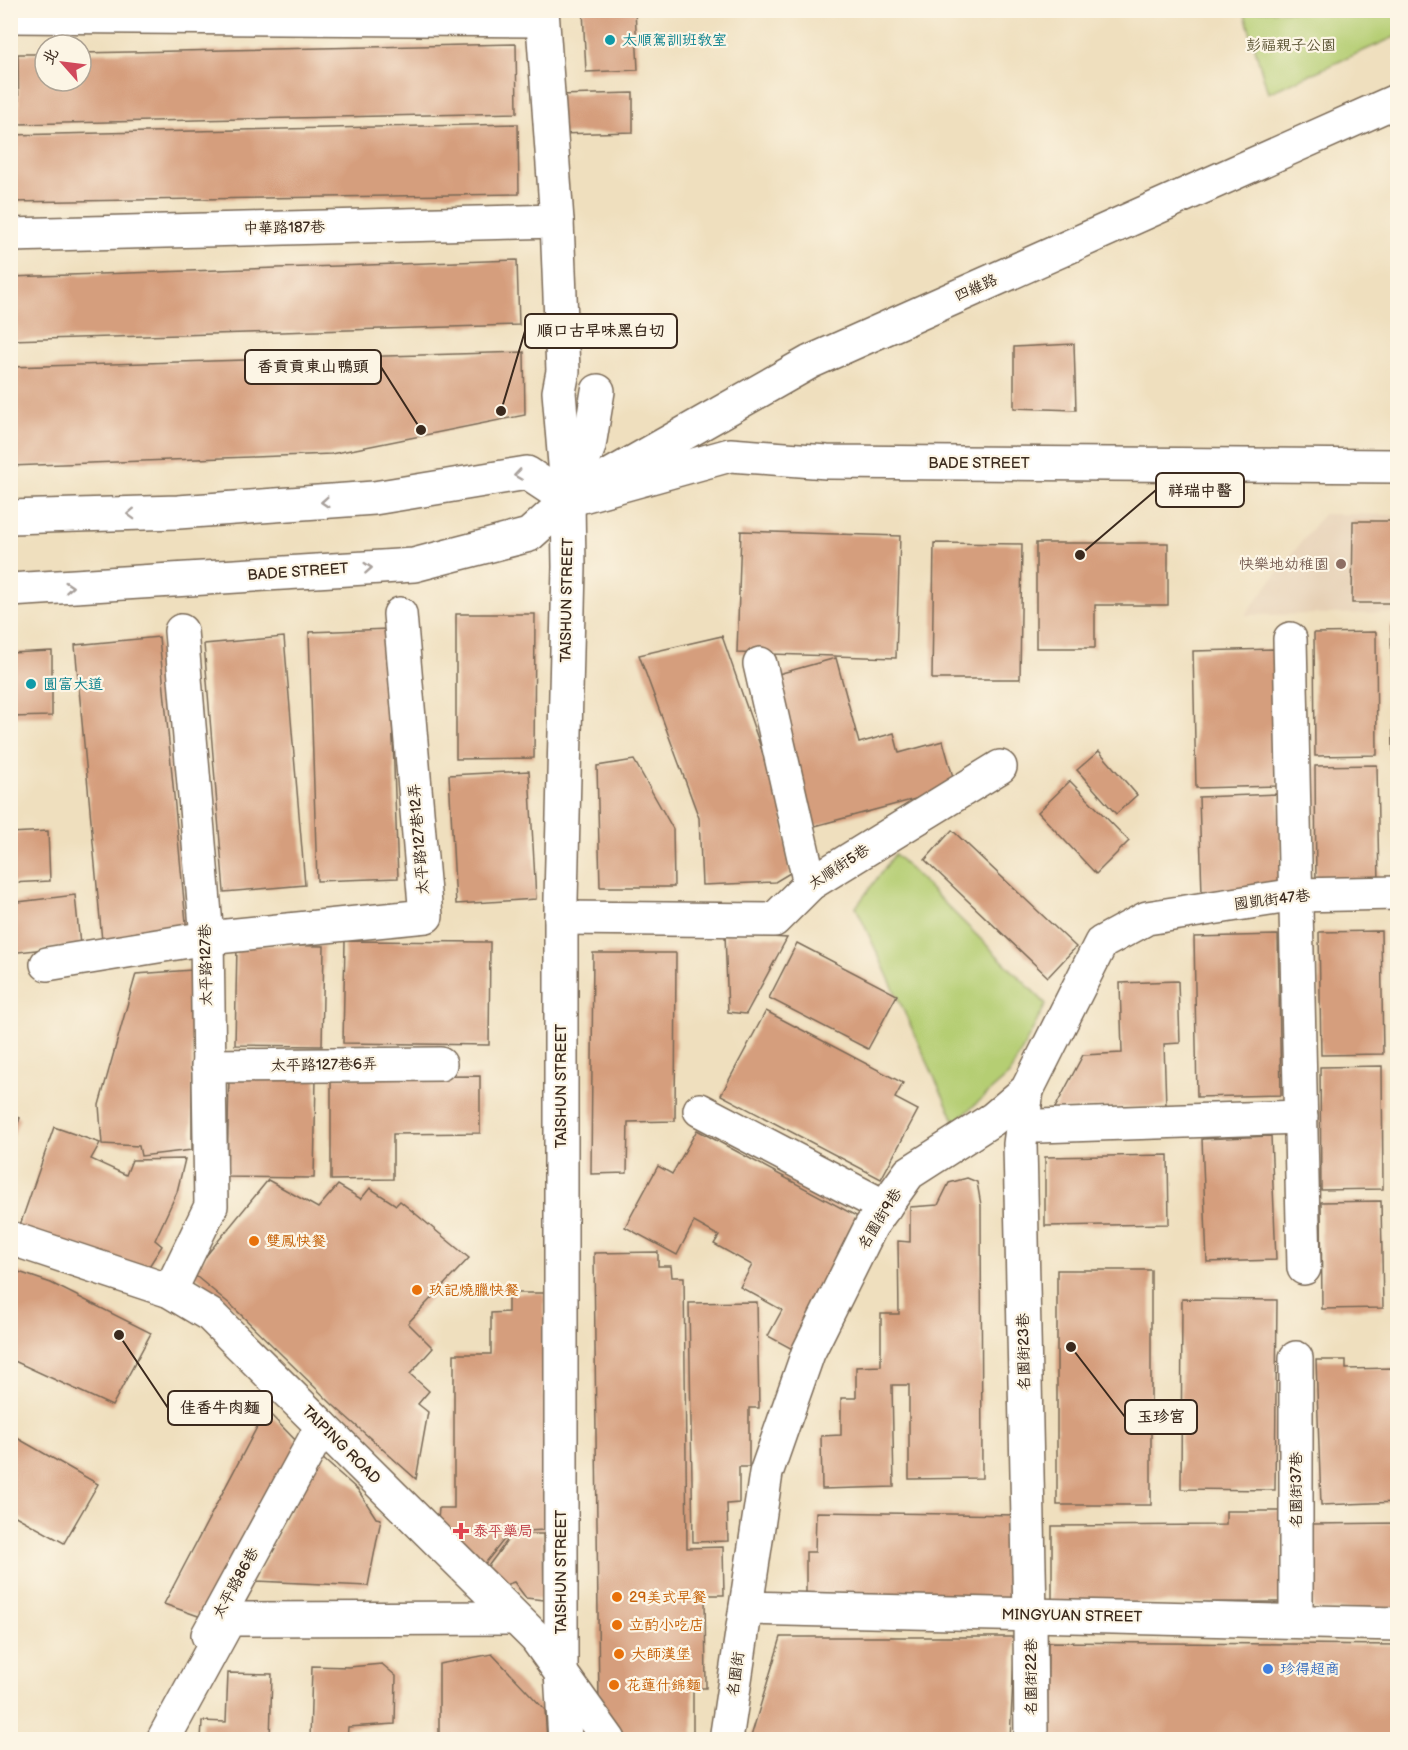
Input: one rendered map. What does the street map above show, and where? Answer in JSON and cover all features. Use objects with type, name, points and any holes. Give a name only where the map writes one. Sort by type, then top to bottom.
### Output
[{"type":"street","points":[[10,16],[542,15]]},
{"type":"street","name":"TAISHUN STREET","points":[[542,15],[557,221],[563,371],[559,392],[568,500],[569,567],[561,918],[561,1672],[565,1740]]},
{"type":"street","name":"四維路","points":[[568,500],[810,362],[1398,100]]},
{"type":"street","name":"中華路187巷","points":[[10,235],[557,221]]},
{"type":"street","points":[[10,518],[178,512],[374,498],[527,473],[568,500],[589,446],[598,391]]},
{"type":"street","name":"BADE STREET","points":[[10,590],[414,565],[529,535],[568,500],[730,455],[827,462],[1398,466]]},
{"type":"street","name":"太平路127巷12弄","points":[[207,938],[426,916],[400,614]]},
{"type":"street","name":"太平路127巷","points":[[170,1291],[211,1206],[207,938],[181,631]]},
{"type":"street","points":[[1290,639],[1304,1268]]},
{"type":"street","points":[[760,664],[810,884]]},
{"type":"street","name":"太順街5巷","points":[[561,918],[774,920],[810,884],[1000,767]]},
{"type":"street","name":"國凱街47巷","points":[[1148,918],[1296,895],[1398,893]]},
{"type":"street","name":"名園街9巷","points":[[746,1608],[766,1473],[808,1353],[871,1226],[909,1173],[993,1119],[1027,1090],[1101,943],[1148,918]]},
{"type":"street","points":[[47,964],[207,938]]},
{"type":"street","name":"太平路127巷6弄","points":[[208,1066],[440,1064]]},
{"type":"street","name":"名園街23巷","points":[[1027,1090],[1020,1144],[1030,1615]]},
{"type":"street","points":[[700,1110],[885,1207]]},
{"type":"street","points":[[1022,1124],[1039,1126],[1301,1117]]},
{"type":"street","name":"TAIPING ROAD","points":[[10,1238],[170,1291],[210,1315],[536,1638],[609,1740]]},
{"type":"street","name":"名園街37巷","points":[[1296,1358],[1296,1621]]},
{"type":"street","name":"太平路86巷","points":[[151,1740],[322,1426]]},
{"type":"street","name":"MINGYUAN STREET","points":[[746,1608],[1398,1624]]},
{"type":"street","name":"名園街","points":[[726,1740],[746,1608]]},
{"type":"street","name":"名園街22巷","points":[[1030,1615],[1031,1740]]},
{"type":"street","name":"太平路86巷","points":[[163,1740],[229,1619],[515,1618]]},
{"type":"street","points":[[584,1704],[595,1740]]},
{"type":"shaded area","name":"快樂地幼稚園","points":[[1323,514],[1397,515],[1397,613],[1245,615]]},
{"type":"green space","name":"彭福親子公園","points":[[1244,11],[1397,11],[1397,36],[1268,93]]},
{"type":"green space","points":[[895,854],[1046,1004],[1009,1075],[955,1122],[856,907]]},
{"type":"building","name":"太順駕訓班教室","points":[[583,10],[635,10],[638,70],[586,72]]},
{"type":"building","points":[[516,44],[517,113],[19,124],[18,54],[33,54],[33,93],[93,93],[93,53]]},
{"type":"building","points":[[633,93],[633,132],[558,134],[558,95]]},
{"type":"building","points":[[518,124],[519,194],[10,202],[10,135]]},
{"type":"building","points":[[517,260],[519,325],[10,340],[10,277]]},
{"type":"building","points":[[1074,344],[1076,410],[1014,408],[1014,347]]},
{"type":"building","points":[[524,352],[525,415],[331,454],[10,466],[10,367]]},
{"type":"building","points":[[1353,521],[1398,521],[1398,603],[1352,603]]},
{"type":"building","points":[[741,531],[900,536],[896,658],[737,653]]},
{"type":"building","points":[[934,543],[1022,544],[1020,679],[932,679]]},
{"type":"building","points":[[1036,543],[1168,543],[1168,605],[1095,605],[1095,648],[1036,648]]},
{"type":"building","points":[[456,614],[535,614],[534,758],[456,759]]},
{"type":"building","points":[[1391,625],[1398,625],[1398,751],[1393,751]]},
{"type":"building","points":[[389,629],[398,878],[317,881],[309,632]]},
{"type":"building","points":[[1376,632],[1377,755],[1315,756],[1314,633]]},
{"type":"building","points":[[722,636],[783,811],[790,873],[775,882],[702,885],[699,818],[639,655]]},
{"type":"building","points":[[159,637],[187,933],[102,941],[75,645]]},
{"type":"building","points":[[284,637],[305,885],[224,892],[204,644]]},
{"type":"building","points":[[1275,649],[1278,786],[1196,788],[1193,651]]},
{"type":"building","name":"圓富大道","points":[[52,651],[52,716],[10,717],[10,653]]},
{"type":"building","points":[[836,658],[859,743],[894,733],[899,753],[943,741],[956,788],[811,827],[771,676]]},
{"type":"building","points":[[1099,751],[1137,795],[1116,814],[1077,770]]},
{"type":"building","points":[[634,760],[673,829],[674,887],[600,887],[597,766]]},
{"type":"building","points":[[1395,762],[1398,762],[1398,797],[1396,797]]},
{"type":"building","points":[[1377,765],[1379,888],[1316,889],[1315,766]]},
{"type":"building","points":[[529,771],[536,899],[456,904],[449,775]]},
{"type":"building","points":[[1070,781],[1129,841],[1096,874],[1038,812]]},
{"type":"building","points":[[1279,794],[1282,891],[1202,894],[1199,797]]},
{"type":"building","points":[[952,830],[1076,947],[1048,977],[925,860]]},
{"type":"building","points":[[48,831],[50,881],[10,883],[10,833]]},
{"type":"building","points":[[75,895],[80,945],[10,953],[10,903]]},
{"type":"building","points":[[1381,931],[1383,1054],[1321,1055],[1319,932]]},
{"type":"building","points":[[725,934],[787,938],[746,1014],[728,1012]]},
{"type":"building","points":[[1278,935],[1281,1095],[1197,1097],[1194,937]]},
{"type":"building","points":[[345,941],[490,942],[489,1045],[343,1043]]},
{"type":"building","points":[[797,943],[897,995],[868,1049],[769,998]]},
{"type":"building","points":[[237,945],[324,946],[322,1046],[235,1045]]},
{"type":"building","points":[[593,953],[676,953],[675,1121],[628,1122],[627,1173],[591,1174]]},
{"type":"building","points":[[192,970],[192,1150],[141,1156],[139,1146],[102,1144],[99,1105],[136,974]]},
{"type":"building","points":[[1178,981],[1180,1043],[1164,1044],[1166,1106],[1054,1110],[1083,1055],[1122,1053],[1120,983]]},
{"type":"building","points":[[766,1011],[903,1083],[895,1098],[918,1110],[881,1179],[721,1095]]},
{"type":"building","points":[[1382,1066],[1383,1189],[1321,1190],[1320,1067]]},
{"type":"building","points":[[480,1076],[480,1133],[393,1134],[393,1179],[331,1180],[331,1077]]},
{"type":"building","points":[[229,1077],[316,1078],[314,1178],[227,1177]]},
{"type":"building","points":[[10,1114],[20,1118],[11,1142],[10,1142]]},
{"type":"building","points":[[54,1127],[100,1143],[91,1159],[126,1175],[132,1160],[185,1159],[177,1192],[155,1240],[162,1246],[146,1271],[19,1228]]},
{"type":"building","points":[[697,1130],[860,1218],[796,1351],[768,1336],[782,1310],[740,1287],[752,1265],[714,1244],[719,1236],[694,1222],[677,1255],[625,1227],[658,1166],[672,1174]]},
{"type":"building","points":[[1271,1136],[1276,1260],[1207,1262],[1202,1139]]},
{"type":"building","points":[[1168,1155],[1169,1224],[1045,1226],[1045,1157]]},
{"type":"building","points":[[967,1178],[977,1182],[981,1205],[982,1478],[909,1479],[909,1385],[892,1385],[894,1487],[822,1489],[821,1436],[841,1435],[841,1398],[856,1398],[856,1367],[881,1366],[881,1314],[899,1314],[898,1241],[910,1242],[910,1207],[938,1205],[949,1183]]},
{"type":"building","points":[[268,1180],[318,1208],[338,1185],[361,1199],[370,1188],[396,1205],[400,1201],[469,1258],[408,1323],[433,1348],[410,1374],[429,1391],[418,1404],[428,1412],[416,1479],[333,1405],[231,1305],[192,1273]]},
{"type":"building","points":[[1381,1201],[1383,1308],[1322,1309],[1321,1202]]},
{"type":"building","points":[[658,1252],[658,1266],[671,1266],[672,1277],[684,1277],[687,1548],[723,1547],[724,1595],[705,1595],[706,1688],[693,1688],[693,1734],[674,1734],[674,1740],[621,1740],[599,1704],[594,1253]]},
{"type":"building","points":[[10,1269],[51,1283],[151,1333],[112,1406],[10,1359]]},
{"type":"building","points":[[1057,1270],[1151,1270],[1151,1505],[1057,1505]]},
{"type":"building","points":[[508,1293],[545,1293],[544,1530],[510,1532],[483,1566],[437,1533],[439,1508],[454,1508],[454,1354],[491,1354],[491,1313],[508,1312]]},
{"type":"building","points":[[1182,1299],[1277,1300],[1275,1490],[1181,1489]]},
{"type":"building","points":[[757,1302],[759,1408],[749,1408],[749,1467],[739,1467],[739,1503],[727,1504],[728,1541],[693,1542],[689,1303]]},
{"type":"building","points":[[1316,1360],[1346,1360],[1346,1369],[1393,1368],[1398,1502],[1321,1505]]},
{"type":"building","points":[[266,1410],[300,1445],[207,1619],[164,1604]]},
{"type":"building","points":[[10,1434],[98,1484],[64,1543],[10,1513]]},
{"type":"building","points":[[321,1457],[358,1490],[376,1518],[381,1519],[368,1586],[256,1581],[289,1513]]},
{"type":"building","points":[[1226,1511],[1281,1511],[1281,1602],[1052,1603],[1052,1526],[1226,1525]]},
{"type":"building","points":[[816,1512],[1018,1515],[1016,1606],[806,1603],[806,1552],[815,1552]]},
{"type":"building","points":[[1398,1523],[1398,1609],[1313,1610],[1312,1524]]},
{"type":"building","points":[[512,1534],[543,1534],[544,1600],[526,1598],[514,1582],[505,1585],[486,1569]]},
{"type":"building","points":[[781,1637],[1015,1637],[1010,1740],[750,1740]]},
{"type":"building","points":[[1048,1642],[1398,1645],[1398,1739],[1047,1740]]},
{"type":"building","points":[[492,1654],[545,1710],[547,1740],[439,1740],[439,1664]]},
{"type":"building","points":[[382,1664],[396,1676],[395,1724],[348,1727],[347,1740],[310,1740],[312,1666],[349,1667]]},
{"type":"building","points":[[228,1673],[272,1674],[270,1740],[201,1740],[202,1721],[226,1722]]},
{"type":"place","name":"太順駕訓班教室","points":[[610,40]]},
{"type":"place","name":"順口古早味黑白切","points":[[501,411]]},
{"type":"place","name":"香貢貢東山鴨頭","points":[[421,430]]},
{"type":"place","name":"祥瑞中醫","points":[[1080,555]]},
{"type":"place","name":"快樂地幼稚園","points":[[1341,564]]},
{"type":"place","name":"圓富大道","points":[[31,684]]},
{"type":"place","name":"雙鳳快餐","points":[[254,1241]]},
{"type":"place","name":"玖記燒臘快餐","points":[[417,1290]]},
{"type":"place","name":"佳香牛肉麵","points":[[119,1335]]},
{"type":"place","name":"玉珍宮","points":[[1071,1347]]},
{"type":"place","name":"泰平藥局","points":[[461,1531]]},
{"type":"place","name":"29美式早餐","points":[[617,1597]]},
{"type":"place","name":"立酌小吃店","points":[[617,1625]]},
{"type":"place","name":"大師漢堡","points":[[619,1654]]},
{"type":"place","name":"珍得超商","points":[[1268,1669]]},
{"type":"place","name":"花蓮什錦麵","points":[[614,1685]]}]
